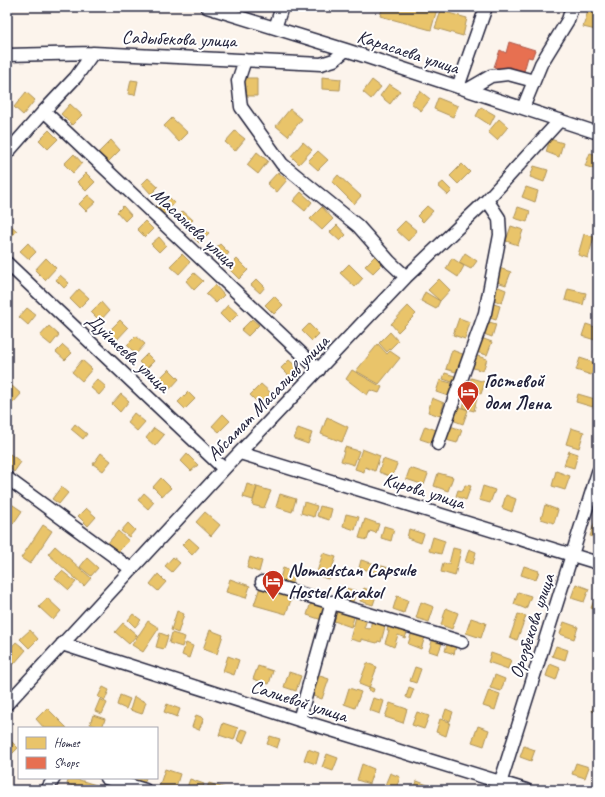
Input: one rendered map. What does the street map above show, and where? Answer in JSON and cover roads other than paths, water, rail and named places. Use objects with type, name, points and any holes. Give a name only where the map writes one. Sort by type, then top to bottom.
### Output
[{"type":"street","name":"Карасаева улица","points":[[207,7],[246,12],[276,28],[598,133]]},
{"type":"street","points":[[276,28],[282,7]]},
{"type":"street","points":[[462,88],[486,7]]},
{"type":"street","points":[[523,108],[541,64],[568,20],[572,7]]},
{"type":"street","name":"Садыбекова улица","points":[[7,55],[93,53],[321,64],[334,60],[346,50]]},
{"type":"street","points":[[7,153],[76,77],[93,53]]},
{"type":"street","points":[[245,60],[238,81],[241,107],[282,164],[358,226],[390,262],[406,277]]},
{"type":"street","points":[[462,88],[491,76],[508,74],[534,81]]},
{"type":"street","name":"Масалиева улица","points":[[44,111],[319,370]]},
{"type":"street","name":"Абсамат Масалиев улица","points":[[7,704],[224,469],[406,277],[486,200],[560,120]]},
{"type":"street","points":[[438,444],[485,313],[500,235],[499,218],[486,200]]},
{"type":"street","name":"Дуйшеева улица","points":[[7,263],[224,469]]},
{"type":"street","name":"Кирова улица","points":[[240,453],[598,563]]},
{"type":"street","name":"Орозбекова улица","points":[[500,786],[598,472]]},
{"type":"street","points":[[7,478],[131,569]]},
{"type":"street","points":[[262,582],[462,642]]},
{"type":"street","points":[[299,720],[332,602]]},
{"type":"street","name":"Салиевой улица","points":[[62,644],[500,786],[526,790]]},
{"type":"street","points":[[47,790],[53,779]]},
{"type":"street","points":[[109,779],[145,790]]},
{"type":"place","name":"Гостевой дом Лена","points":[[468,412]]},
{"type":"place","name":"Nomadstan Capsule Hostel Karakol","points":[[273,600]]}]
